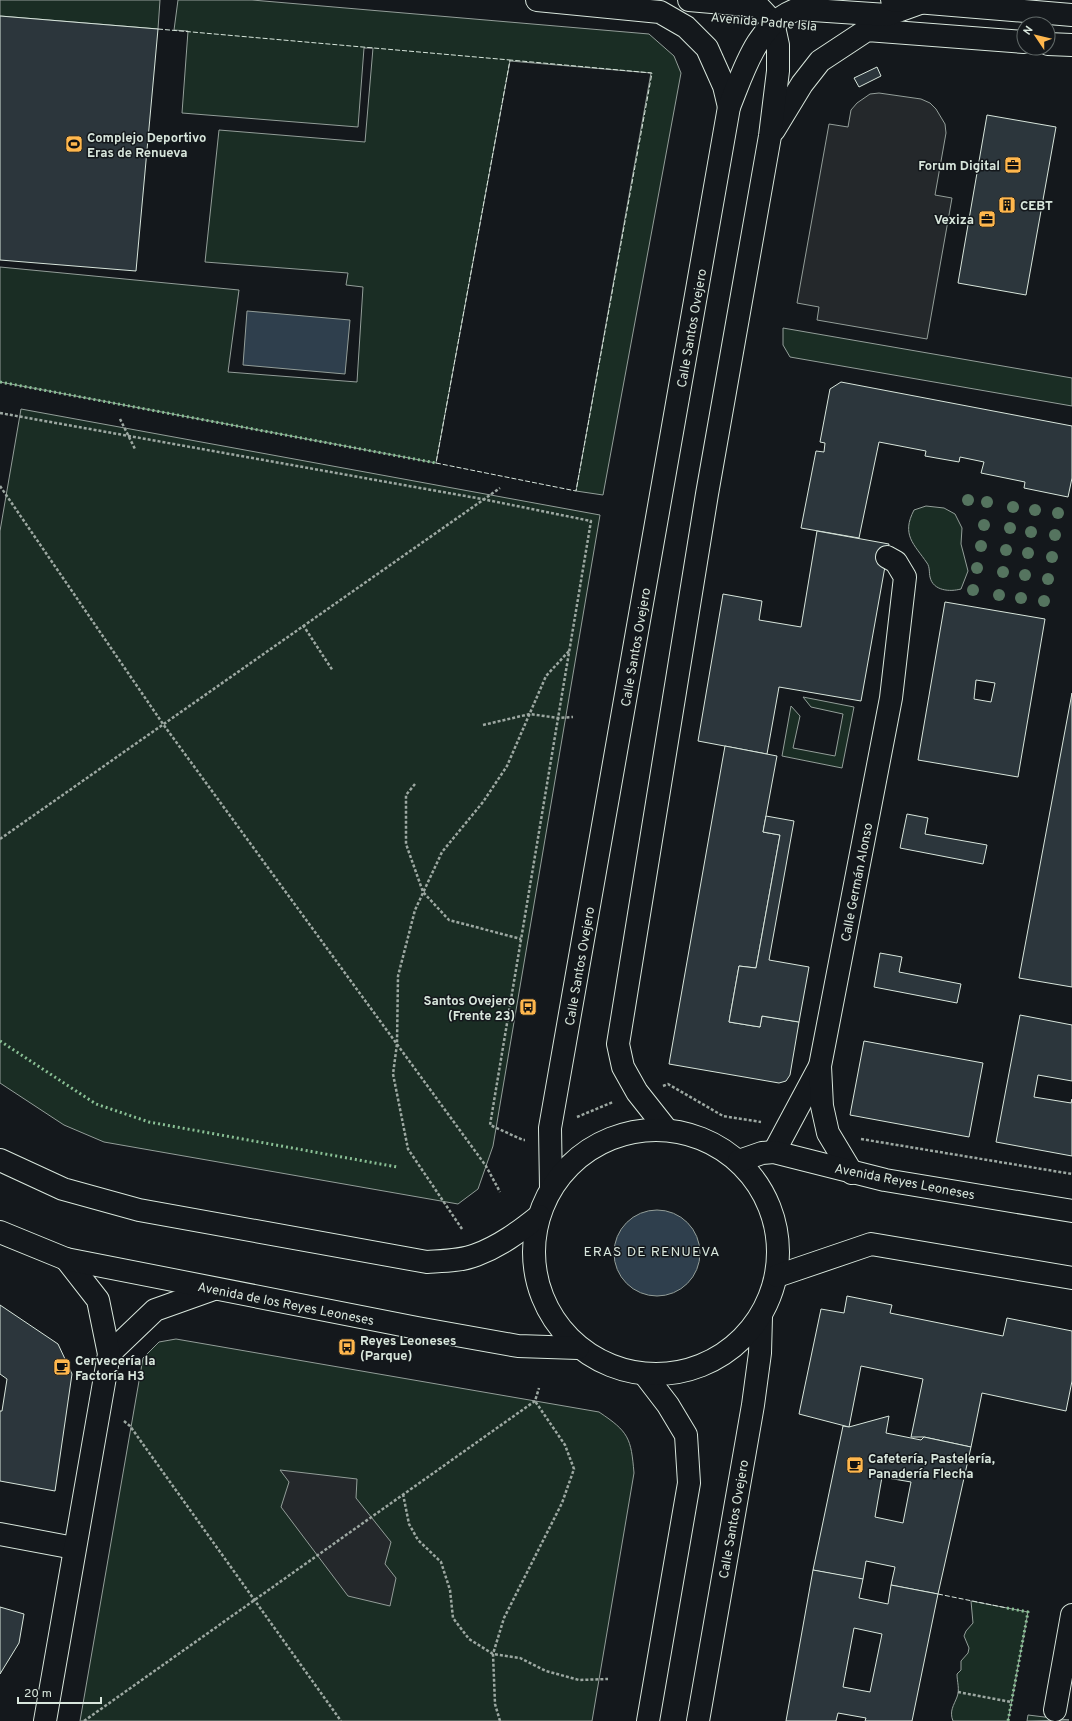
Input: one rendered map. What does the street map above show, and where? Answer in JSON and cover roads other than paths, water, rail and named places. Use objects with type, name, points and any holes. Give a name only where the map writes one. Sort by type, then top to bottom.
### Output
[{"type":"street","name":"Calle Santos Ovejero","points":[[537,0],[660,12],[686,27],[707,48],[724,86],[729,107]]},
{"type":"street","points":[[667,1130],[637,1092],[623,1067],[618,1044],[707,494],[770,136],[778,71],[778,45],[773,22],[758,6],[689,0]]},
{"type":"street","points":[[892,0],[1072,15]]},
{"type":"street","name":"Calle Santos Ovejero","points":[[552,1188],[550,1128],[729,107],[746,65],[761,38],[773,22],[785,13],[798,9],[887,15],[923,2]]},
{"type":"street","name":"Avenida Padre Isla","points":[[660,12],[773,22],[802,23],[859,34],[1016,42]]},
{"type":"street","points":[[770,136],[802,84],[820,61],[859,34]]},
{"type":"street","points":[[1056,44],[1072,45]]},
{"type":"street","name":"Calle Germán Alonso","points":[[852,1173],[828,1133],[822,1106],[820,1066],[891,698],[905,577],[896,562],[887,557]]},
{"type":"street","name":"Calle Germán Alonso","points":[[774,1152],[786,1126],[820,1066]]},
{"type":"street","points":[[667,1130],[705,1139],[739,1161],[765,1194],[778,1234],[777,1276],[771,1297],[761,1317],[740,1343],[712,1362],[684,1373],[645,1375],[610,1366],[578,1348],[553,1319],[537,1284],[534,1246],[539,1216],[552,1188],[571,1163],[598,1144],[631,1132],[667,1130]]},
{"type":"street","name":"Avenida Reyes Leoneses","points":[[739,1161],[762,1153],[774,1152],[852,1173],[1072,1211]]},
{"type":"street","points":[[0,1160],[63,1189],[139,1210],[427,1262],[453,1260],[475,1256],[510,1239],[539,1216]]},
{"type":"street","name":"Avenida de los Reyes Leoneses","points":[[0,1232],[66,1259],[214,1289],[518,1346],[578,1348]]},
{"type":"street","points":[[777,1276],[871,1244],[1072,1278]]},
{"type":"street","points":[[44,1721],[109,1354],[98,1300],[66,1259]]},
{"type":"street","points":[[109,1354],[155,1310],[214,1289]]},
{"type":"street","name":"Calle Santos Ovejero","points":[[698,1721],[754,1405],[760,1353],[761,1317]]},
{"type":"street","points":[[645,1375],[668,1404],[686,1435],[689,1483],[648,1721]]},
{"type":"street","points":[[0,1534],[74,1548]]},
{"type":"street","points":[[1055,1710],[1072,1614]]},
{"type":"water","points":[[247,311],[350,320],[345,374],[243,365]]},
{"type":"water","points":[[657,1210],[674,1213],[688,1222],[697,1236],[700,1253],[697,1270],[688,1284],[674,1293],[657,1296],[640,1293],[626,1284],[617,1270],[614,1253],[617,1236],[626,1222],[640,1213]]},
{"type":"place","name":"Complejo Deportivo Eras de Renueva","points":[[74,144]]},
{"type":"place","name":"Forum Digital","points":[[1013,165]]},
{"type":"place","name":"CEBT","points":[[1007,205]]},
{"type":"place","name":"Vexiza","points":[[987,219]]},
{"type":"place","name":"Santos Ovejero (Frente 23)","points":[[528,1007]]},
{"type":"place","name":"Reyes Leoneses (Parque)","points":[[347,1347]]},
{"type":"place","name":"Cervecería la Factoría H3","points":[[62,1367]]},
{"type":"place","name":"Cafetería, Pastelería, Panadería Flecha","points":[[855,1465]]},
{"type":"district","name":"ERAS DE RENUEVA","points":[[652,1251]]}]
